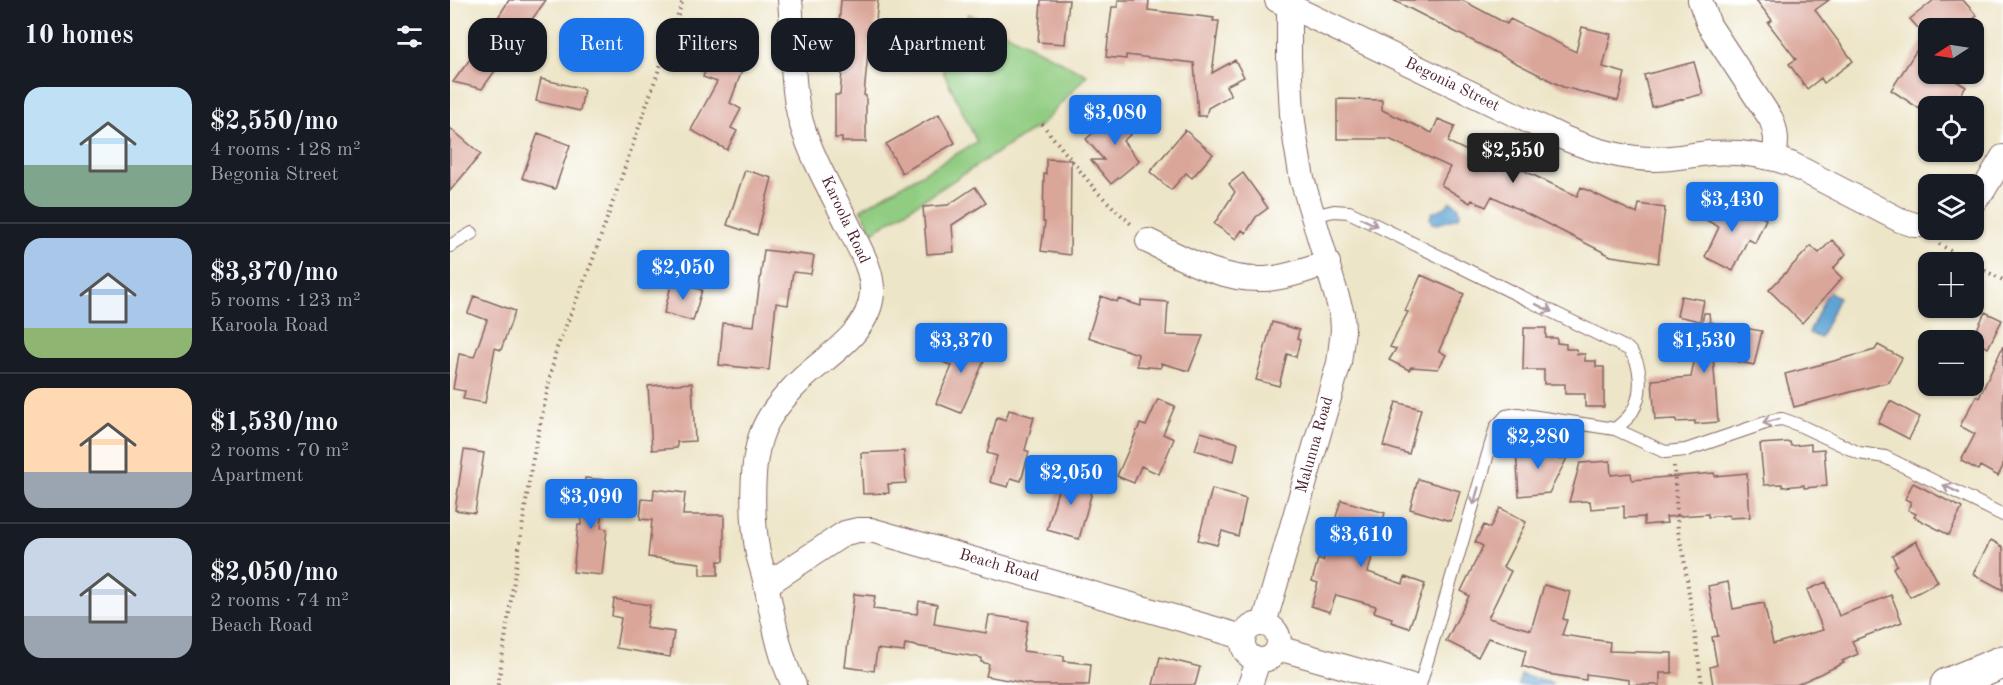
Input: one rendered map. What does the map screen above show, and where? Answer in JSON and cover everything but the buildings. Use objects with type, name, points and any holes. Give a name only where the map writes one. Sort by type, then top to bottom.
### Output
[{"type":"main road","points":[[1947,685],[2003,662]]},
{"type":"street","name":"Karoola Road","points":[[790,0],[796,100],[801,123],[811,149],[861,251],[870,274],[872,292],[868,309],[860,326],[844,344],[794,387],[774,411],[763,432],[757,452],[754,516],[758,553],[783,662],[794,685]]},
{"type":"street","points":[[1700,0],[1709,25],[1771,119],[1776,130],[1777,141],[1774,158]]},
{"type":"street","name":"Begonia Street","points":[[1284,2],[1589,148],[1634,158],[1656,159],[1729,152],[1751,153],[1774,158],[1791,164],[1900,220],[1918,226]]},
{"type":"street","name":"Malunna Road","points":[[1264,624],[1342,347],[1342,314],[1302,179],[1292,114],[1284,2]]},
{"type":"street","points":[[1984,189],[2003,157]]},
{"type":"street","points":[[1148,241],[1190,262],[1242,278],[1267,279],[1328,263]]},
{"type":"street","name":"Beach Road","points":[[766,585],[845,533],[871,530],[1243,637]]},
{"type":"street","points":[[1264,624],[1275,630],[1278,635],[1278,648],[1273,657],[1258,661],[1247,654],[1242,643],[1243,637],[1249,628],[1264,624]]},
{"type":"street","points":[[1278,648],[1409,685]]},
{"type":"street","points":[[1250,685],[1258,661]]},
{"type":"lane","points":[[1313,216],[1334,211],[1349,212],[1628,349],[1637,361],[1639,393],[1631,414],[1615,429]]},
{"type":"lane","points":[[450,246],[472,233]]},
{"type":"lane","points":[[1420,685],[1496,427],[1506,416],[1518,414],[1615,429],[1656,449],[1673,452],[1686,450],[1782,419],[1799,424],[1859,453],[1885,457],[2003,515]]},
{"type":"path","points":[[498,685],[532,463],[556,350],[592,261],[683,0]]},
{"type":"path","points":[[1042,124],[1098,193],[1148,241]]},
{"type":"path","points":[[1938,240],[1951,252]]},
{"type":"path","points":[[1984,270],[2003,280]]},
{"type":"path","points":[[1673,452],[1678,531],[1702,685]]},
{"type":"green space","points":[[1007,34],[1087,75],[1042,124],[873,232],[861,209],[977,142],[943,72],[1007,72]]},
{"type":"water","points":[[1450,201],[1458,206],[1459,217],[1438,224],[1432,223],[1430,218],[1433,212],[1446,207]]},
{"type":"water","points":[[1828,292],[1839,297],[1820,338],[1809,333]]},
{"type":"water","points":[[1521,675],[1552,683],[1552,685],[1518,685]]}]
